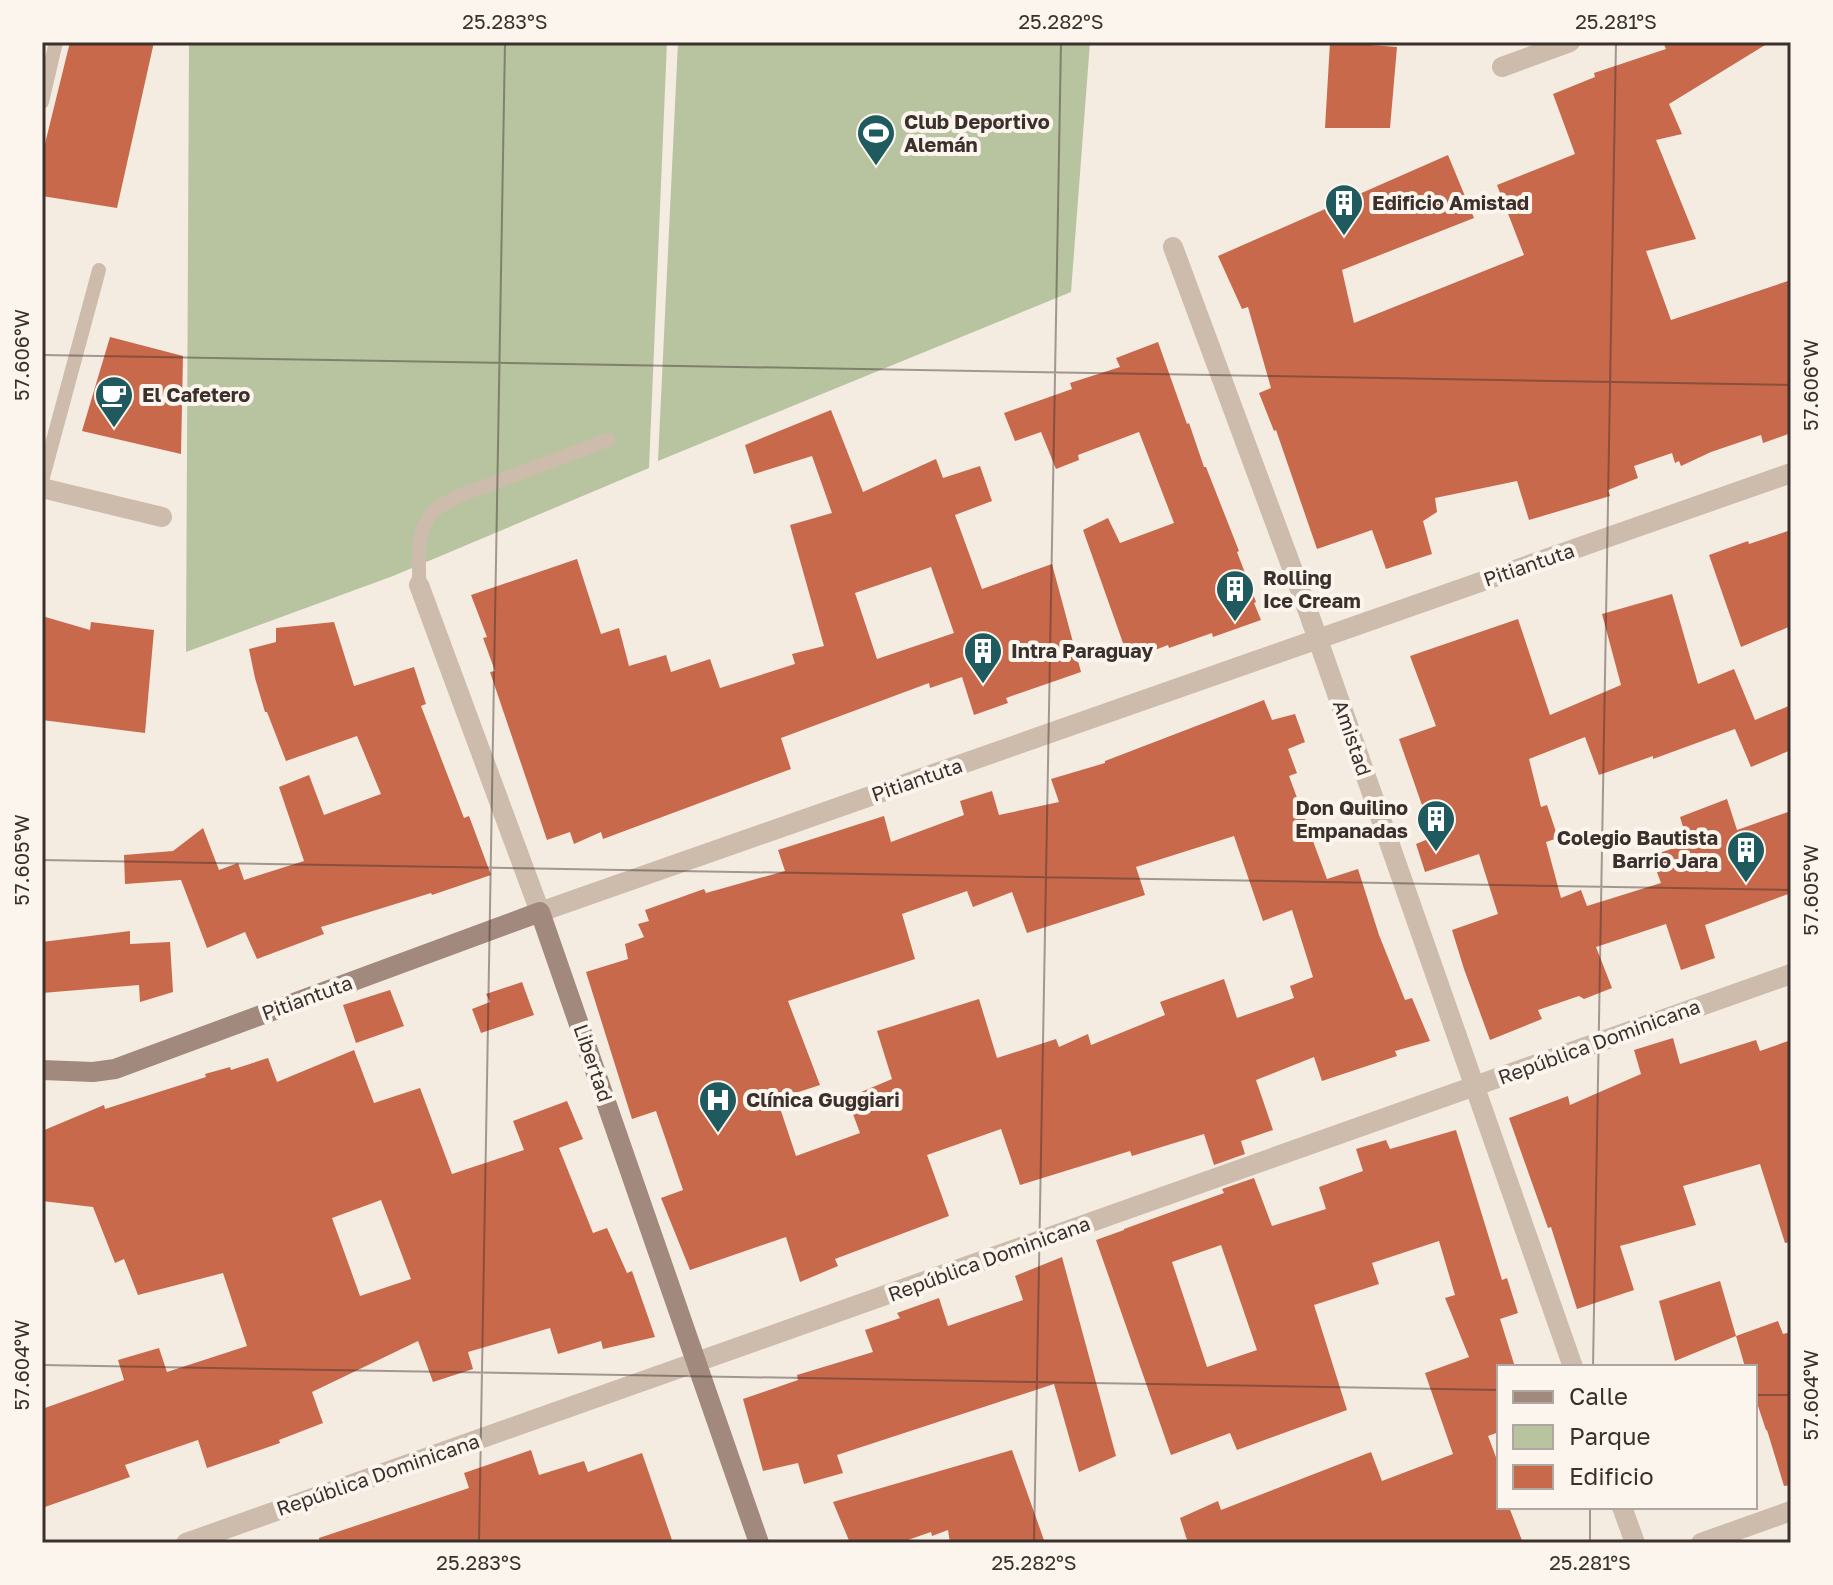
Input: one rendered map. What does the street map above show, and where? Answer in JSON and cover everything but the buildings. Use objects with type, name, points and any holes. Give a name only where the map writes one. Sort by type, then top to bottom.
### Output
[{"type":"street","points":[[1502,67],[1570,42]]},
{"type":"street","name":"Amistad","points":[[1173,247],[1318,640],[1572,1365]]},
{"type":"street","name":"Pitiantuta","points":[[42,1070],[93,1072],[115,1069],[540,912],[1791,473]]},
{"type":"street","points":[[42,488],[162,517]]},
{"type":"street","name":"Libertad","points":[[419,585],[540,912],[759,1543]]},
{"type":"street","name":"República Dominicana","points":[[186,1543],[1791,974]]},
{"type":"street","points":[[1623,1509],[1635,1543]]},
{"type":"street","points":[[1701,1543],[1791,1511]]},
{"type":"lane","points":[[42,102],[56,42]]},
{"type":"lane","points":[[42,481],[99,270]]},
{"type":"lane","points":[[419,585],[417,553],[420,535],[435,510],[456,497],[608,440]]},
{"type":"green space","points":[[189,42],[667,42],[649,468],[393,576],[186,652]]},
{"type":"green space","name":"Club Deportivo Alemán","points":[[678,42],[1090,42],[1071,292],[658,461]]},
{"type":"place","name":"Club Deportivo Alemán","points":[[876,167]]},
{"type":"place","name":"Edificio Amistad","points":[[1344,237]]},
{"type":"place","name":"El Cafetero","points":[[114,429]]},
{"type":"place","name":"Rolling Ice Cream","points":[[1235,623]]},
{"type":"place","name":"Intra Paraguay","points":[[983,685]]},
{"type":"place","name":"Don Quilino Empanadas","points":[[1436,853]]},
{"type":"place","name":"Colegio Bautista Barrio Jara","points":[[1746,884]]},
{"type":"place","name":"Clínica Guggiari","points":[[718,1134]]}]
